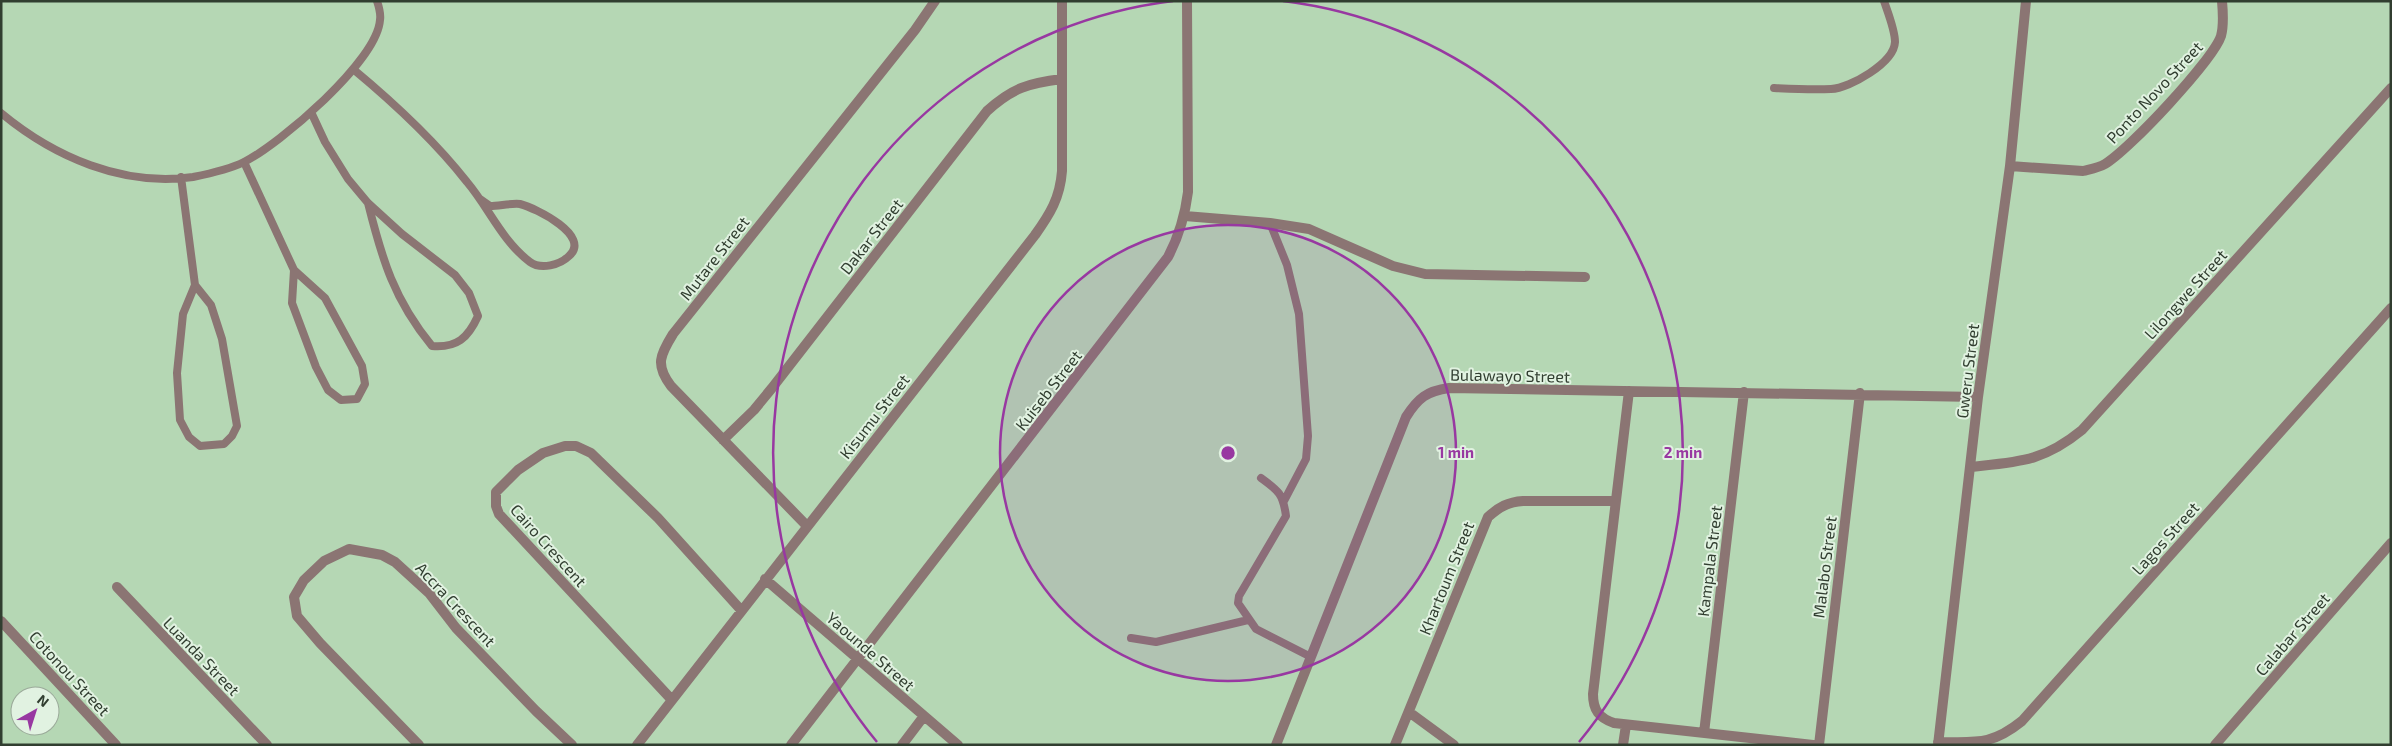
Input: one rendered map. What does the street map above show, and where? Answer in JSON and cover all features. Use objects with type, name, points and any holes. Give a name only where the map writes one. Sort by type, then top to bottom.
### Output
[{"type":"street","name":"Mutare Street","points":[[806,526],[664,376],[660,368],[661,357],[666,346],[915,30],[935,1]]},
{"type":"street","name":"Kisumu Street","points":[[637,745],[806,526],[1035,235],[1056,204],[1061,188],[1062,1]]},
{"type":"street","name":"Kuiseb Street","points":[[791,745],[1156,275],[1178,239],[1185,216],[1188,192],[1187,1]]},
{"type":"street","name":"Gweru Street","points":[[1938,743],[1978,397],[2010,166],[2026,1]]},
{"type":"street","name":"Ponto Novo Street","points":[[2010,166],[2083,171],[2094,169],[2116,156],[2144,130],[2215,49],[2223,23],[2222,1]]},
{"type":"street","name":"Dakar Street","points":[[723,440],[754,410],[772,388],[987,111],[1013,90],[1027,85],[1062,79]]},
{"type":"street","name":"Lilongwe Street","points":[[1971,467],[2030,460],[2048,454],[2082,430],[2391,88]]},
{"type":"street","points":[[1185,216],[1270,223],[1309,229],[1392,266],[1425,274],[1584,277]]},
{"type":"street","name":"Lagos Street","points":[[1938,743],[1981,742],[1997,739],[2022,721],[2391,308]]},
{"type":"street","name":"Bulawayo Street","points":[[1276,745],[1406,417],[1420,398],[1427,393],[1449,388],[1978,397]]},
{"type":"street","points":[[1629,391],[1593,703],[1600,717],[1614,723],[1813,745]]},
{"type":"street","name":"Kampala Street","points":[[1704,734],[1744,392]]},
{"type":"street","name":"Malabo Street","points":[[1819,745],[1860,394]]},
{"type":"street","name":"Cairo Crescent","points":[[672,700],[499,514],[496,506],[496,492],[518,470],[542,453],[565,446],[576,446],[591,453],[658,518],[741,610]]},
{"type":"street","name":"Khartoum Street","points":[[1395,745],[1488,517],[1497,508],[1516,501],[1615,501]]},
{"type":"street","name":"Calabar Street","points":[[2216,745],[2391,543]]},
{"type":"street","name":"Accra Crescent","points":[[419,745],[320,643],[297,616],[294,597],[304,580],[324,561],[349,549],[382,555],[395,562],[429,594],[456,628],[536,712],[572,745]]},
{"type":"street","name":"Yaounde Street","points":[[765,579],[958,745]]},
{"type":"street","name":"Luanda Street","points":[[117,587],[267,745]]},
{"type":"street","name":"Cotonou Street","points":[[1,621],[116,745]]},
{"type":"street","points":[[1409,712],[1454,745]]},
{"type":"street","points":[[902,745],[924,716]]},
{"type":"street","points":[[1623,745],[1626,724]]},
{"type":"lane","points":[[1,113],[42,144],[84,163],[127,176],[194,177],[244,162],[290,130],[311,112],[354,69],[374,39],[380,20],[377,1]]},
{"type":"lane","points":[[1774,88],[1833,89],[1848,85],[1886,62],[1893,52],[1895,40],[1884,1]]},
{"type":"lane","points":[[354,69],[413,124],[458,170],[480,199],[501,233],[532,264],[550,267],[570,256],[574,248],[573,238],[560,224],[535,209],[518,204],[490,206],[480,199]]},
{"type":"lane","points":[[311,112],[348,179],[368,203],[402,234],[455,276],[469,293],[478,316],[473,326],[463,338],[448,347],[432,346],[412,322],[392,282],[378,244],[368,203]]},
{"type":"lane","points":[[244,162],[294,270],[325,298],[362,366],[365,384],[357,399],[341,400],[328,390],[316,367],[292,303],[294,270]]},
{"type":"lane","points":[[181,177],[194,285],[183,314],[178,373],[180,420],[189,437],[200,446],[224,444],[232,436],[237,426],[222,339],[211,305],[194,285]]},
{"type":"lane","points":[[1270,223],[1287,265],[1299,314],[1308,436],[1306,459],[1284,501]]},
{"type":"lane","points":[[1262,478],[1279,491],[1284,501],[1286,516],[1239,596],[1238,603],[1256,629],[1311,657]]},
{"type":"lane","points":[[1131,638],[1156,642],[1248,620]]}]
